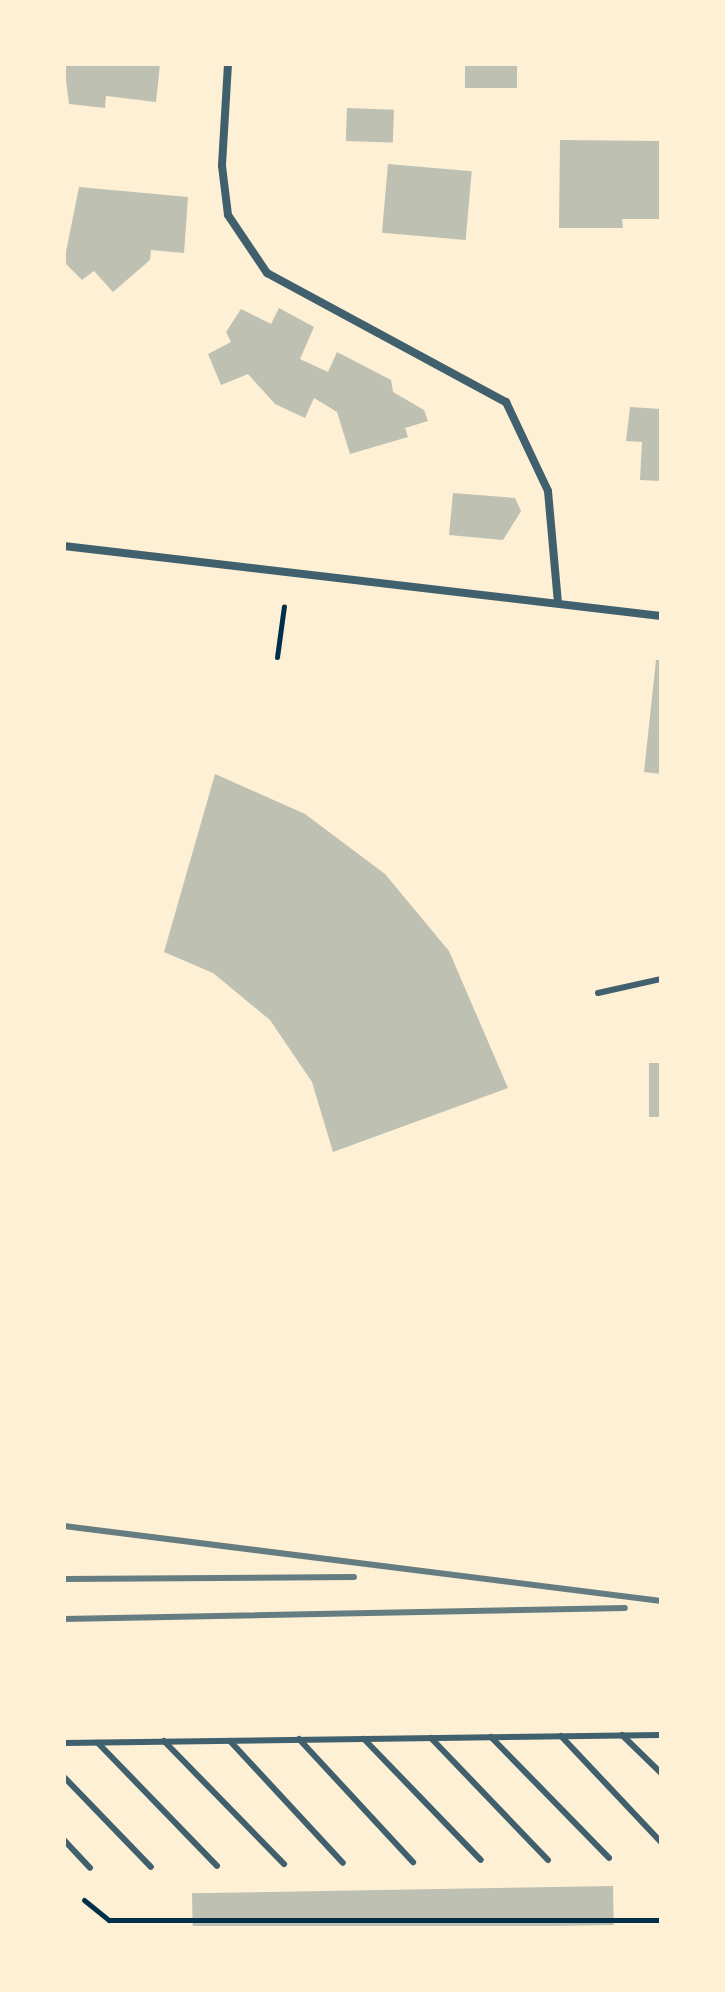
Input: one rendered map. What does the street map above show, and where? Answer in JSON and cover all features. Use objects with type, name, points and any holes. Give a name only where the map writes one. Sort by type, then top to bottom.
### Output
[{"type":"street","points":[[228,64],[222,166],[228,215],[267,273],[506,402],[548,491],[558,602]]},
{"type":"street","points":[[64,546],[290,569],[661,616]]},
{"type":"lane","points":[[598,993],[661,979]]},
{"type":"lane","points":[[622,1735],[661,1773]]},
{"type":"lane","points":[[64,1743],[661,1735]]},
{"type":"lane","points":[[561,1736],[661,1842]]},
{"type":"lane","points":[[491,1737],[609,1858]]},
{"type":"lane","points":[[431,1738],[548,1860]]},
{"type":"lane","points":[[299,1739],[413,1862]]},
{"type":"lane","points":[[364,1739],[481,1860]]},
{"type":"lane","points":[[164,1741],[284,1864]]},
{"type":"lane","points":[[230,1741],[343,1863]]},
{"type":"lane","points":[[98,1743],[217,1866]]},
{"type":"lane","points":[[64,1777],[151,1867]]},
{"type":"lane","points":[[64,1840],[90,1868]]},
{"type":"path","points":[[277,657],[290,569]]},
{"type":"path","points":[[75,1894],[109,1920],[661,1920]]},
{"type":"building","points":[[64,64],[160,64],[156,102],[106,96],[105,108],[69,104]]},
{"type":"building","points":[[465,64],[517,64],[517,88],[465,88]]},
{"type":"building","points":[[347,108],[394,110],[393,143],[346,141]]},
{"type":"building","points":[[560,140],[661,141],[659,219],[622,219],[623,228],[559,228]]},
{"type":"building","points":[[388,164],[472,171],[466,240],[382,233]]},
{"type":"building","points":[[79,187],[188,197],[184,253],[151,250],[150,260],[113,292],[94,271],[82,280],[64,262]]},
{"type":"building","points":[[279,308],[314,327],[300,359],[328,372],[337,352],[391,380],[393,392],[424,410],[428,421],[405,428],[408,437],[350,454],[337,412],[314,398],[305,418],[275,404],[248,374],[221,385],[208,354],[231,342],[226,332],[241,309],[271,324]]},
{"type":"building","points":[[630,407],[661,409],[661,481],[640,480],[642,442],[626,441]]},
{"type":"building","points":[[453,493],[515,498],[521,511],[503,540],[449,535]]},
{"type":"building","points":[[656,660],[661,660],[661,774],[644,772]]},
{"type":"building","points":[[215,774],[305,814],[385,874],[449,951],[508,1088],[333,1152],[312,1082],[270,1020],[213,973],[164,952]]},
{"type":"building","points":[[649,1063],[661,1063],[661,1117],[649,1117]]},
{"type":"building","points":[[613,1886],[614,1925],[193,1928],[192,1893]]},
{"type":"railway","points":[[64,1526],[661,1601]]},
{"type":"railway","points":[[64,1579],[354,1577]]},
{"type":"railway","points":[[64,1619],[625,1608]]}]
